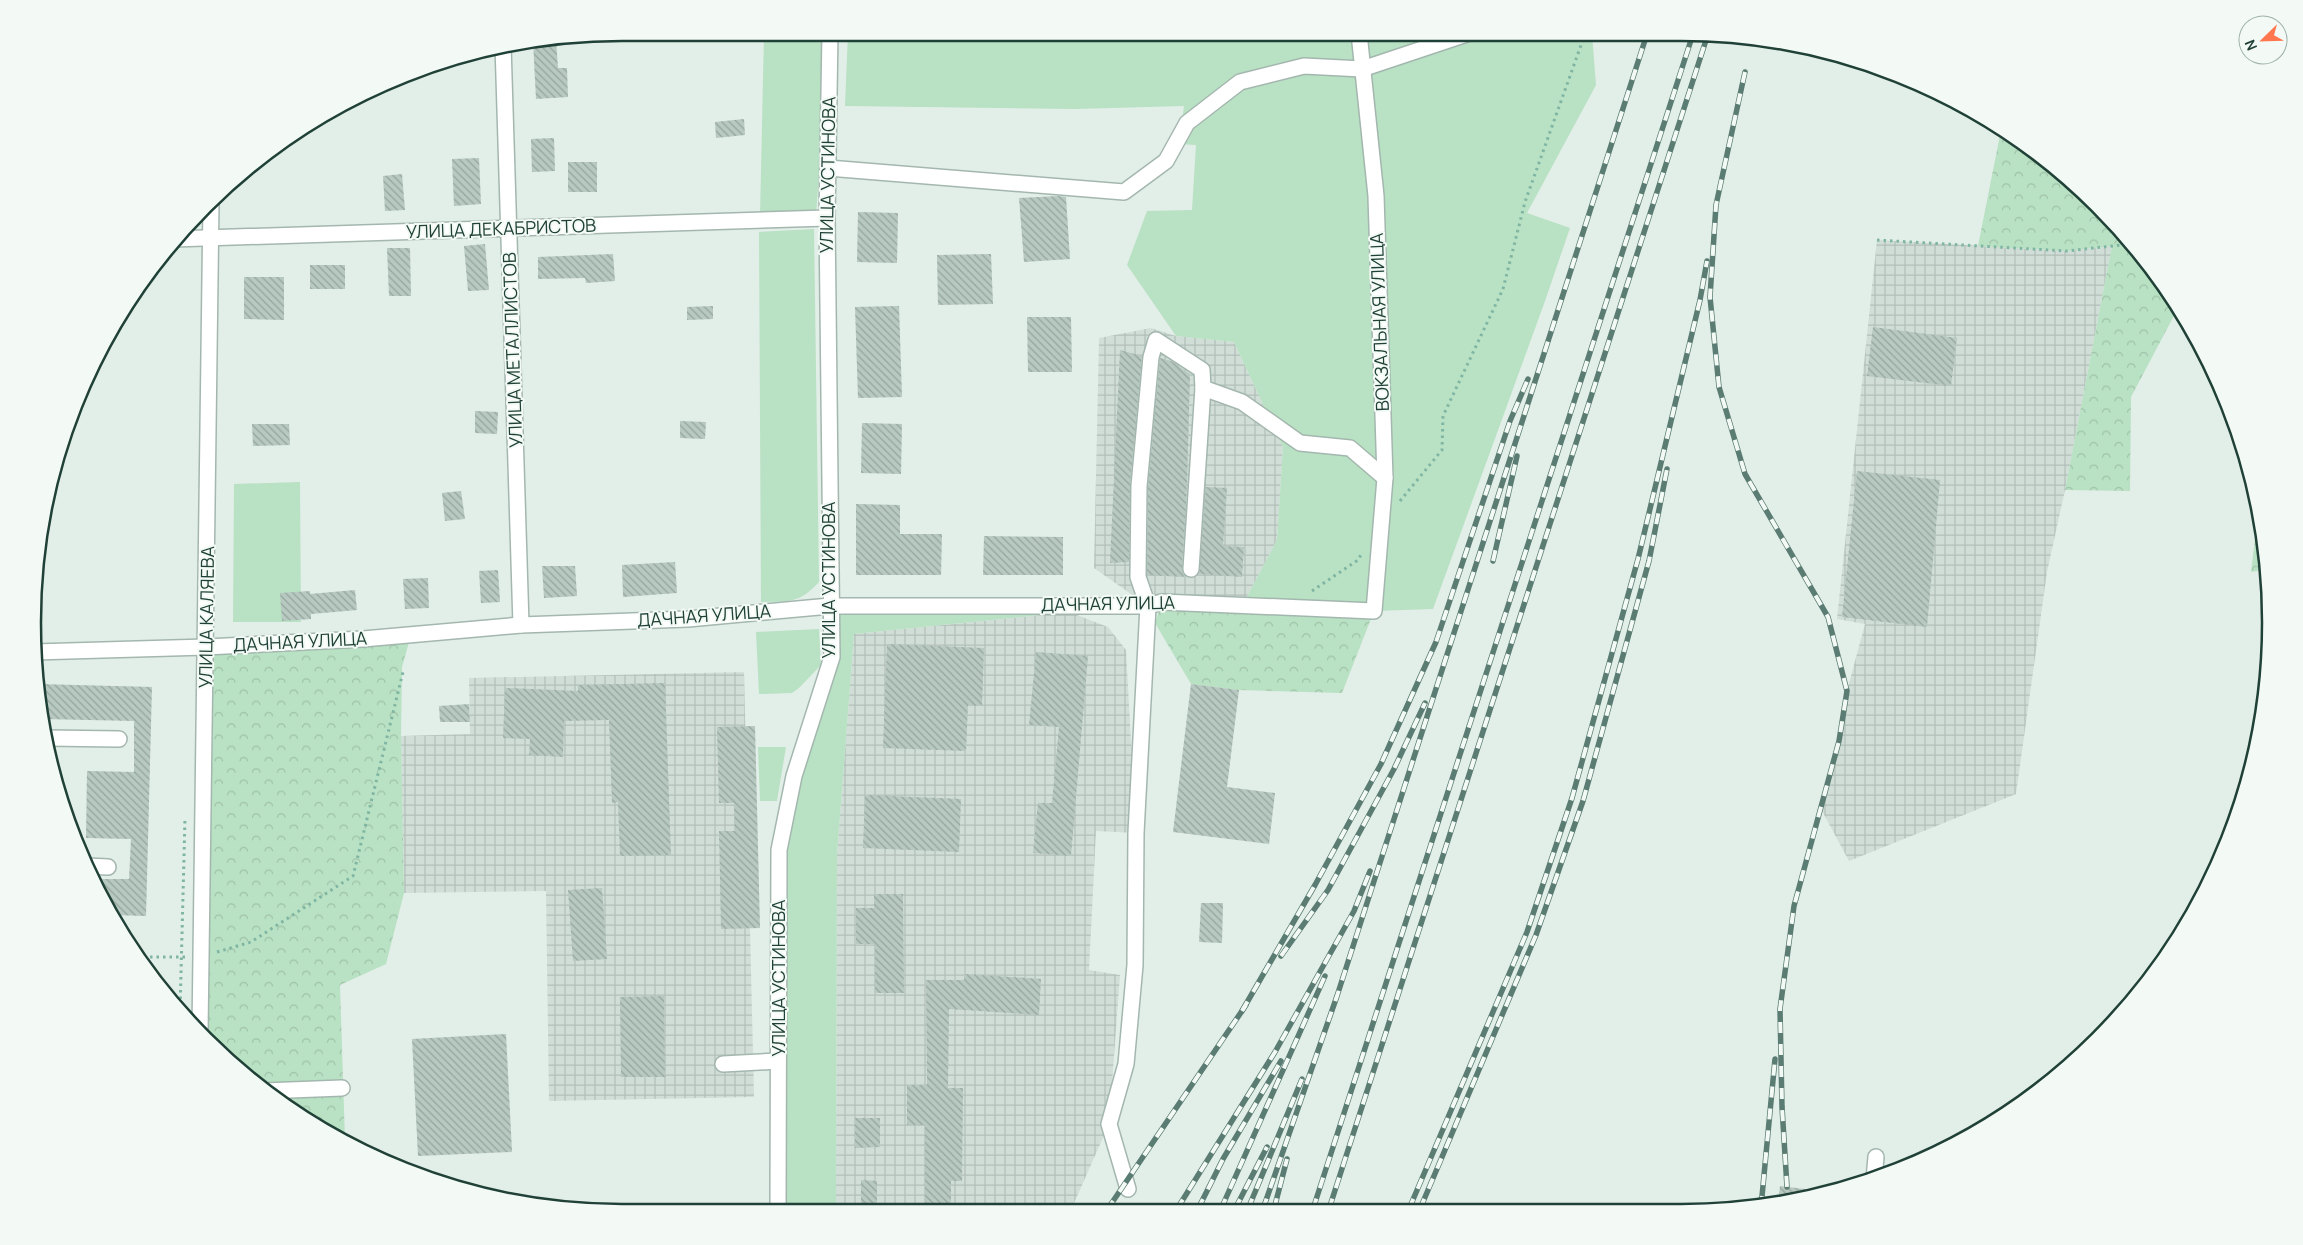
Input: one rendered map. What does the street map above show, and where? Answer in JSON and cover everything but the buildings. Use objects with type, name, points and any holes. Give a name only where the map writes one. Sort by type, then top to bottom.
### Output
[{"type":"street","name":"УЛИЦА УСТИНОВА","points":[[778,1204],[778,850],[794,776],[832,657],[827,218],[830,41]]},
{"type":"street","name":"ВОКЗАЛЬНАЯ УЛИЦА","points":[[1359,41],[1376,196],[1385,478],[1374,611]]},
{"type":"street","points":[[828,168],[1124,192],[1166,161],[1188,123],[1240,82],[1304,66],[1362,69],[1448,41]]},
{"type":"street","name":"УЛИЦА МЕТАЛЛИСТОВ","points":[[503,53],[521,625]]},
{"type":"street","name":"УЛИЦА КАЛЯЕВА","points":[[200,1022],[212,210]]},
{"type":"street","name":"УЛИЦА ДЕКАБРИСТОВ","points":[[186,238],[827,218]]},
{"type":"street","points":[[1128,1189],[1109,1124],[1126,1064],[1135,965],[1136,833],[1148,606],[1138,577],[1139,486],[1151,357],[1156,340],[1202,370],[1191,568]]},
{"type":"street","points":[[1202,388],[1242,402],[1300,444],[1350,448],[1385,478]]},
{"type":"street","name":"ДАЧНАЯ УЛИЦА","points":[[42,652],[206,648],[363,639],[521,625],[688,619],[830,606],[1148,606],[1162,602],[1374,611]]},
{"type":"street","points":[[53,738],[119,739]]},
{"type":"street","points":[[95,866],[108,867]]},
{"type":"street","points":[[723,1064],[778,1061]]},
{"type":"street","points":[[278,1090],[342,1088]]},
{"type":"street","points":[[1875,1170],[1876,1157]]},
{"type":"path","points":[[1400,502],[1442,450],[1444,416],[1503,289],[1525,202],[1582,41]]},
{"type":"path","points":[[1877,240],[2067,251],[2123,245]]},
{"type":"path","points":[[1310,592],[1358,560],[1381,524]]},
{"type":"path","points":[[148,957],[202,957],[251,942],[353,876],[403,672]]},
{"type":"path","points":[[180,1000],[185,817]]},
{"type":"shaded area","points":[[1877,240],[2067,251],[2112,246],[2065,490],[2047,572],[2016,794],[1849,861],[1820,807],[1839,741],[1847,691],[1865,624],[1837,619]]},
{"type":"shaded area","points":[[1151,328],[1176,336],[1234,342],[1283,447],[1277,540],[1242,606],[1148,606],[1094,568],[1099,338]]},
{"type":"shaded area","points":[[1069,612],[1108,627],[1126,650],[1136,833],[1096,831],[1089,970],[1120,975],[1109,1124],[1074,1204],[836,1204],[837,854],[854,634]]},
{"type":"shaded area","points":[[744,672],[754,1097],[549,1101],[546,891],[404,893],[401,736],[470,734],[469,678]]},
{"type":"green space","points":[[764,41],[824,41],[824,108],[816,215],[760,216]]},
{"type":"green space","points":[[848,41],[1593,41],[1596,85],[1527,213],[1570,228],[1433,609],[1374,611],[1242,606],[1277,540],[1283,447],[1234,342],[1176,336],[1127,265],[1147,211],[1192,210],[1196,145],[1179,144],[1184,106],[1075,109],[845,106]]},
{"type":"green space","points":[[2000,137],[2064,185],[2092,211],[2142,269],[2174,316],[2131,397],[2130,491],[2065,490],[2112,246],[2067,251],[1978,246]]},
{"type":"green space","points":[[814,229],[819,582],[799,598],[786,601],[761,602],[759,232]]},
{"type":"green space","points":[[300,482],[301,622],[233,622],[234,484]]},
{"type":"green space","points":[[2255,537],[2260,570],[2251,572]]},
{"type":"green space","points":[[1162,602],[1374,611],[1342,693],[1239,690],[1191,684],[1155,623]]},
{"type":"green space","points":[[834,610],[1069,612],[854,634],[837,854],[836,1204],[778,1204],[779,850],[832,657]]},
{"type":"green space","points":[[819,629],[821,665],[792,693],[759,694],[756,632]]},
{"type":"green space","points":[[411,635],[402,667],[401,736],[404,893],[386,964],[340,985],[345,1133],[300,1106],[269,1084],[239,1060],[200,1022],[206,647]]},
{"type":"green space","points":[[758,747],[786,747],[777,801],[760,801]]},
{"type":"railway","points":[[1265,1204],[1337,996],[1645,41]]},
{"type":"railway","points":[[1315,1204],[1691,41]]},
{"type":"railway","points":[[1331,1204],[1706,42]]},
{"type":"railway","points":[[1745,72],[1716,205],[1710,297],[1719,387],[1745,474],[1828,617],[1847,691],[1839,741],[1794,906],[1780,1009],[1782,1107],[1787,1187]]},
{"type":"railway","points":[[1411,1204],[1527,932],[1572,798],[1638,559],[1700,300],[1707,261]]},
{"type":"railway","points":[[1242,1011],[1315,885],[1381,764],[1436,642],[1510,421],[1528,379]]},
{"type":"railway","points":[[1493,561],[1517,456]]},
{"type":"railway","points":[[1422,1204],[1536,935],[1583,801],[1649,561],[1667,469]]},
{"type":"railway","points":[[1281,956],[1328,890],[1394,769],[1425,703]]},
{"type":"railway","points":[[1180,1204],[1275,1052],[1354,911],[1370,871]]},
{"type":"railway","points":[[1223,1204],[1325,976]]},
{"type":"railway","points":[[1111,1204],[1246,1005]]},
{"type":"railway","points":[[1762,1198],[1775,1059]]},
{"type":"railway","points":[[1200,1204],[1223,1159],[1281,1061]]},
{"type":"railway","points":[[1250,1204],[1302,1079]]},
{"type":"railway","points":[[1238,1204],[1267,1147]]},
{"type":"railway","points":[[1275,1204],[1287,1159]]}]
